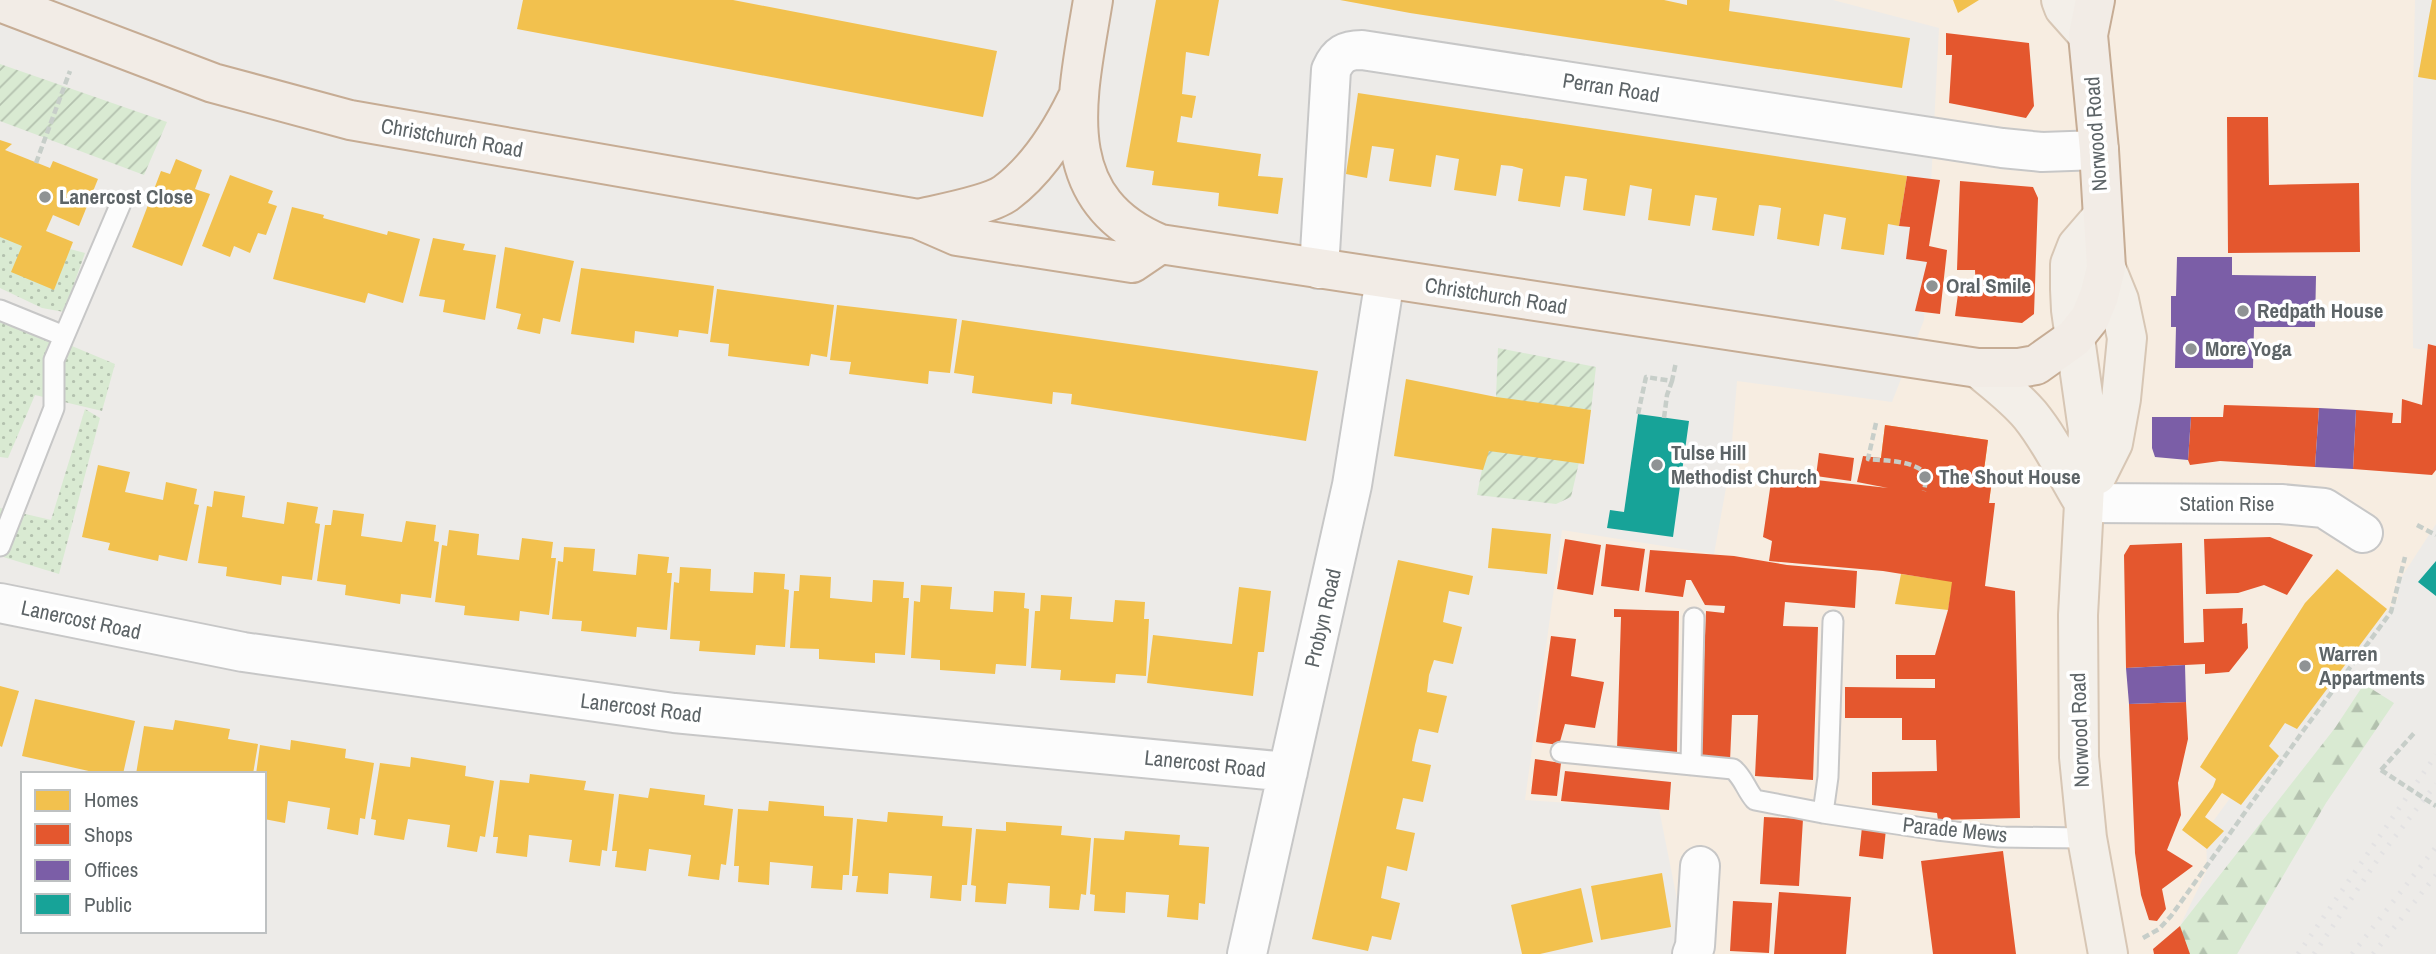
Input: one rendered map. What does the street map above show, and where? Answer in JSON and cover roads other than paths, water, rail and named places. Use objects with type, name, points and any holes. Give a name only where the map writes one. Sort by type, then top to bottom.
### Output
[{"type":"highway","points":[[1093,0],[1078,97],[1080,148],[1087,173],[1102,201],[1119,220],[1137,234],[1160,244]]},
{"type":"highway","name":"Christchurch Road","points":[[0,2],[213,83],[350,120],[918,219],[957,236],[1132,263],[1160,244],[1978,368],[2019,368],[2036,365],[2074,338]]},
{"type":"highway","name":"Norwood Road","points":[[2074,338],[2090,318],[2106,268],[2092,17]]},
{"type":"highway","name":"Christchurch Road","points":[[918,219],[957,211],[1004,194],[1034,165],[1060,133],[1078,97]]},
{"type":"main road","points":[[2061,0],[2064,8],[2092,17]]},
{"type":"main road","points":[[2084,503],[2088,430],[2074,338],[2070,264],[2077,246],[2102,217]]},
{"type":"main road","name":"Norwood Road","points":[[2106,268],[2119,300],[2127,338],[2121,399],[2113,443],[2084,503],[2078,615],[2077,712],[2087,838],[2123,947]]},
{"type":"main road","points":[[1978,368],[2030,415],[2047,438],[2084,503]]},
{"type":"street","name":"Perran Road","points":[[1319,269],[1331,70],[1342,54],[1350,50],[2002,148],[2042,152],[2099,150]]},
{"type":"street","name":"Probyn Road","points":[[1247,954],[1352,485],[1385,279]]},
{"type":"street","name":"Station Rise","points":[[2084,503],[2281,504],[2324,508],[2363,533]]},
{"type":"street","name":"Lanercost Road","points":[[0,603],[113,628],[243,652],[674,713],[1288,772]]},
{"type":"street","points":[[1692,954],[1695,946],[1700,866]]},
{"type":"lane","points":[[0,546],[54,408],[54,360],[121,203]]},
{"type":"lane","points":[[0,310],[64,336]]},
{"type":"lane","points":[[1691,765],[1694,618]]},
{"type":"lane","points":[[1823,813],[1828,778],[1833,621]]},
{"type":"lane","name":"Parade Mews","points":[[1561,752],[1733,769],[1742,776],[1755,800],[1823,813],[1999,836],[2087,838]]},
{"type":"railway","points":[[2298,954],[2436,755]]},
{"type":"railway","points":[[2314,954],[2380,856],[2436,784]]},
{"type":"railway","points":[[2352,954],[2436,847]]},
{"type":"railway","points":[[2373,954],[2436,875]]},
{"type":"place","name":"Lanercost Close","points":[[45,197]]},
{"type":"place","name":"Oral Smile","points":[[1932,286]]},
{"type":"place","name":"Redpath House","points":[[2243,311]]},
{"type":"place","name":"More Yoga","points":[[2191,349]]},
{"type":"place","name":"Tulse Hill Methodist Church","points":[[1657,465]]},
{"type":"place","name":"The Shout House","points":[[1925,477]]},
{"type":"place","name":"Warren Appartments","points":[[2305,666]]}]
